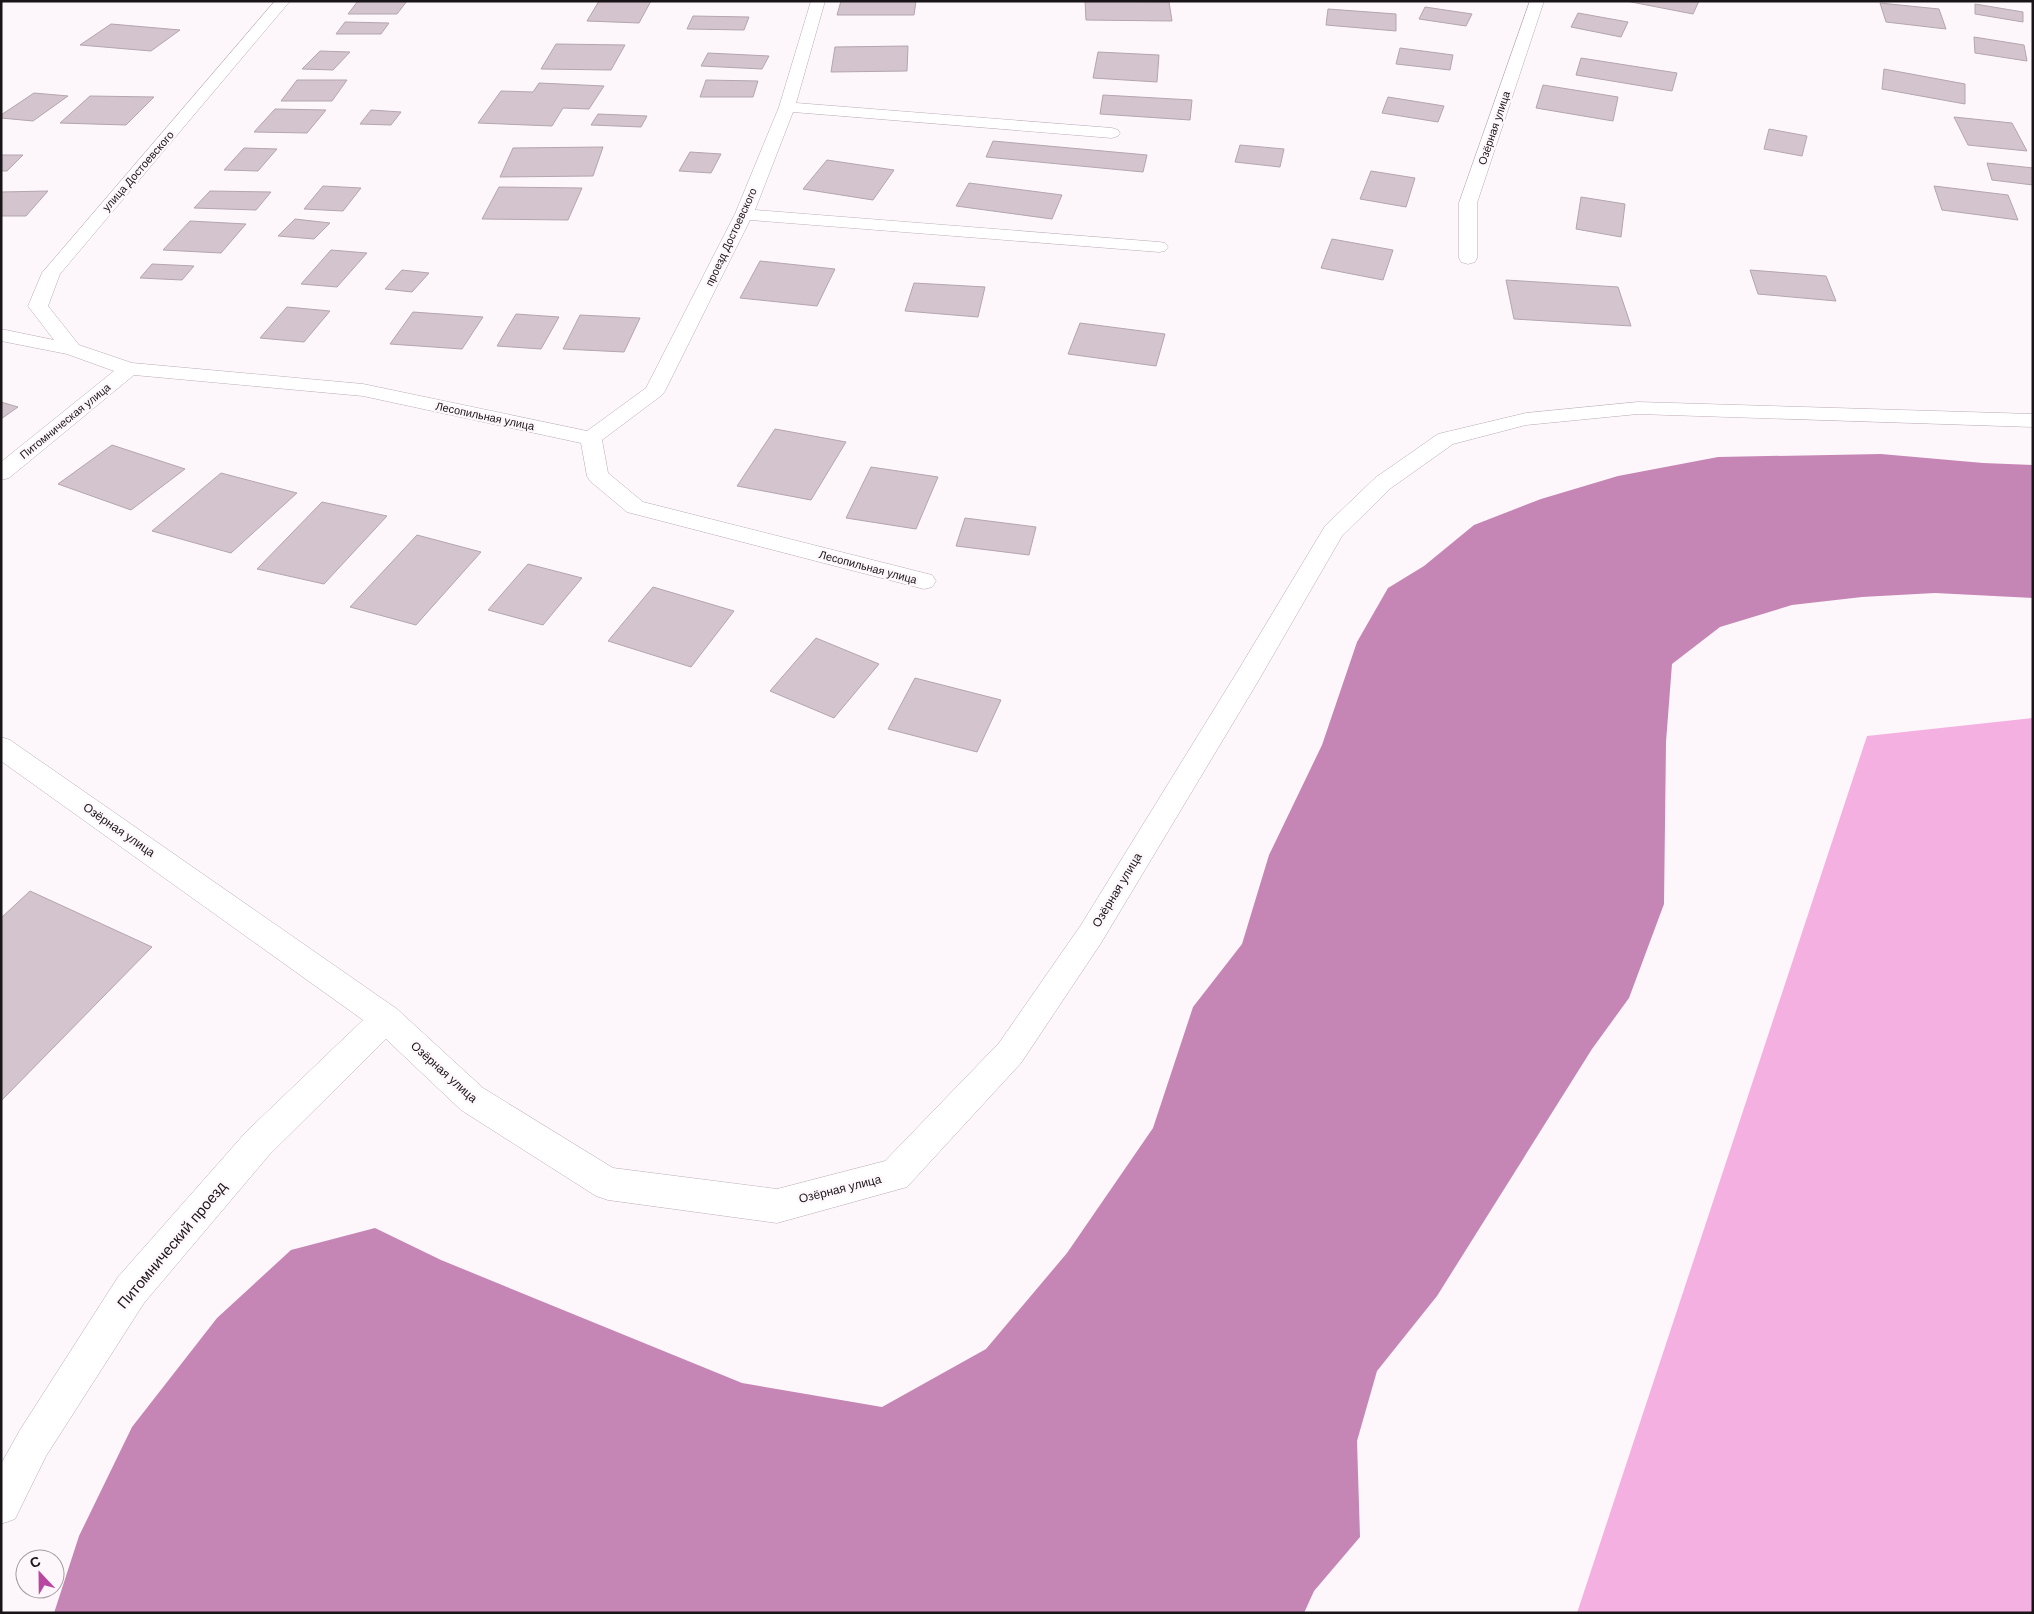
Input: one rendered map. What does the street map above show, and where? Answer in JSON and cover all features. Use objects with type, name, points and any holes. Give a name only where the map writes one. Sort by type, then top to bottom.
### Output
[{"type":"street","name":"улица Достоевского","points":[[72,349],[38,306],[51,272],[283,1]]},
{"type":"street","name":"проезд Достоевского","points":[[591,438],[656,392],[744,214],[787,107],[818,1]]},
{"type":"street","name":"Озёрная улица","points":[[1468,258],[1468,203],[1537,1]]},
{"type":"street","points":[[787,107],[1112,133]]},
{"type":"street","points":[[744,214],[1159,247]]},
{"type":"street","name":"Лесопильная улица","points":[[1,335],[72,349],[129,370],[363,390],[591,438],[598,476],[635,506],[924,581]]},
{"type":"street","name":"Питомническая улица","points":[[1,473],[129,370]]},
{"type":"street","name":"Озёрная улица","points":[[1,747],[386,1019],[472,1099],[608,1184],[777,1206],[895,1175],[1015,1045],[1096,926],[1248,676],[1333,531],[1383,483],[1446,439],[1526,419],[1638,408],[2033,421]]},
{"type":"street","name":"Питомнический проезд","points":[[1,1505],[33,1443],[131,1290],[258,1143],[386,1019]]},
{"type":"shaded area","points":[[1881,454],[1983,463],[2033,465],[2033,598],[1935,593],[1862,597],[1792,605],[1720,627],[1672,664],[1666,742],[1664,904],[1629,998],[1592,1049],[1437,1296],[1377,1371],[1357,1441],[1360,1537],[1314,1591],[1304,1613],[54,1613],[59,1599],[65,1599],[65,1579],[79,1536],[132,1427],[217,1318],[291,1250],[375,1228],[441,1260],[742,1383],[882,1407],[986,1349],[1067,1253],[1153,1128],[1193,1007],[1242,944],[1269,855],[1322,745],[1357,642],[1388,588],[1424,566],[1474,525],[1541,499],[1618,476],[1718,457]]},
{"type":"shaded area","points":[[2033,718],[2033,1613],[1577,1613],[1867,736]]},
{"type":"building","points":[[358,1],[407,1],[397,14],[348,14]]},
{"type":"building","points":[[599,1],[651,1],[639,23],[587,21]]},
{"type":"building","points":[[841,1],[916,1],[914,15],[837,15]]},
{"type":"building","points":[[1085,1],[1169,2],[1172,21],[1086,20]]},
{"type":"building","points":[[1626,1],[1699,1],[1693,14]]},
{"type":"building","points":[[1880,3],[1939,9],[1946,29],[1886,22]]},
{"type":"building","points":[[1975,4],[2023,12],[2023,22],[1975,14]]},
{"type":"building","points":[[1425,7],[1472,14],[1466,26],[1419,19]]},
{"type":"building","points":[[1328,9],[1396,14],[1396,31],[1326,25]]},
{"type":"building","points":[[1578,13],[1628,22],[1621,37],[1571,27]]},
{"type":"building","points":[[693,16],[749,17],[744,30],[687,29]]},
{"type":"building","points":[[345,22],[389,23],[381,34],[336,34]]},
{"type":"building","points":[[111,24],[180,30],[151,51],[80,45]]},
{"type":"building","points":[[1974,37],[2024,45],[2027,61],[1975,53]]},
{"type":"building","points":[[556,44],[625,45],[611,70],[541,69]]},
{"type":"building","points":[[908,46],[907,71],[831,72],[835,47]]},
{"type":"building","points":[[1400,48],[1453,55],[1450,70],[1396,64]]},
{"type":"building","points":[[320,51],[350,52],[333,70],[302,69]]},
{"type":"building","points":[[1098,52],[1159,55],[1157,82],[1093,78]]},
{"type":"building","points":[[708,53],[769,56],[762,69],[701,66]]},
{"type":"building","points":[[1581,58],[1677,73],[1672,91],[1576,75]]},
{"type":"building","points":[[1884,69],[1965,84],[1965,104],[1882,89]]},
{"type":"building","points":[[297,80],[347,80],[332,101],[281,101]]},
{"type":"building","points":[[706,80],[758,81],[753,97],[700,97]]},
{"type":"building","points":[[539,83],[604,86],[589,109],[563,108],[552,126],[478,123],[501,91],[533,92]]},
{"type":"building","points":[[1543,85],[1618,97],[1613,121],[1536,108]]},
{"type":"building","points":[[34,93],[68,96],[33,121],[1,118],[1,115]]},
{"type":"building","points":[[1103,95],[1192,100],[1190,120],[1100,114]]},
{"type":"building","points":[[90,96],[154,97],[126,125],[60,123]]},
{"type":"building","points":[[1388,97],[1444,106],[1438,122],[1382,113]]},
{"type":"building","points":[[275,109],[326,110],[307,133],[254,132]]},
{"type":"building","points":[[371,110],[401,112],[391,125],[360,124]]},
{"type":"building","points":[[598,114],[647,116],[641,127],[591,125]]},
{"type":"building","points":[[1954,117],[2012,123],[2027,151],[1968,145]]},
{"type":"building","points":[[1769,129],[1807,136],[1802,156],[1764,149]]},
{"type":"building","points":[[993,141],[1147,155],[1143,172],[986,157]]},
{"type":"building","points":[[1240,145],[1284,149],[1280,167],[1235,162]]},
{"type":"building","points":[[603,147],[593,176],[500,177],[513,148]]},
{"type":"building","points":[[244,148],[277,149],[258,171],[224,170]]},
{"type":"building","points":[[690,152],[721,154],[711,173],[679,171]]},
{"type":"building","points":[[1,155],[23,155],[7,171],[1,171]]},
{"type":"building","points":[[827,160],[894,170],[873,200],[803,189]]},
{"type":"building","points":[[1987,163],[2033,168],[2033,185],[1992,180]]},
{"type":"building","points":[[1371,171],[1415,178],[1406,207],[1360,199]]},
{"type":"building","points":[[969,183],[1062,195],[1052,219],[956,206]]},
{"type":"building","points":[[323,186],[361,188],[343,211],[304,209]]},
{"type":"building","points":[[1934,186],[2008,195],[2018,220],[1942,210]]},
{"type":"building","points":[[499,187],[582,188],[568,220],[482,219]]},
{"type":"building","points":[[48,191],[26,216],[1,216],[1,192]]},
{"type":"building","points":[[210,191],[271,192],[256,210],[194,208]]},
{"type":"building","points":[[1581,197],[1625,204],[1621,237],[1576,229]]},
{"type":"building","points":[[295,219],[330,223],[314,239],[278,236]]},
{"type":"building","points":[[190,221],[246,224],[221,253],[163,250]]},
{"type":"building","points":[[1332,239],[1393,250],[1383,280],[1321,268]]},
{"type":"building","points":[[331,250],[367,253],[337,287],[301,284]]},
{"type":"building","points":[[760,261],[835,269],[817,306],[740,298]]},
{"type":"building","points":[[152,264],[194,266],[182,280],[140,278]]},
{"type":"building","points":[[402,270],[429,273],[412,292],[385,289]]},
{"type":"building","points":[[1750,270],[1826,276],[1836,301],[1758,294]]},
{"type":"building","points":[[1506,280],[1618,287],[1631,326],[1514,319]]},
{"type":"building","points":[[914,283],[985,287],[978,317],[905,311]]},
{"type":"building","points":[[287,307],[330,311],[304,342],[260,338]]},
{"type":"building","points":[[413,312],[483,317],[462,349],[390,344]]},
{"type":"building","points":[[516,314],[559,317],[541,349],[497,346]]},
{"type":"building","points":[[580,315],[640,318],[624,352],[563,349]]},
{"type":"building","points":[[1080,323],[1165,334],[1156,366],[1068,354]]},
{"type":"building","points":[[1,402],[18,407],[1,419]]},
{"type":"building","points":[[775,429],[846,442],[811,500],[737,486]]},
{"type":"building","points":[[112,445],[185,469],[131,510],[58,484]]},
{"type":"building","points":[[871,467],[938,477],[916,529],[846,518]]},
{"type":"building","points":[[221,473],[297,493],[231,553],[152,531]]},
{"type":"building","points":[[322,502],[387,516],[324,584],[257,569]]},
{"type":"building","points":[[965,518],[1036,527],[1029,555],[956,546]]},
{"type":"building","points":[[417,535],[481,552],[416,625],[350,607]]},
{"type":"building","points":[[528,564],[582,578],[543,625],[488,610]]},
{"type":"building","points":[[653,587],[734,611],[691,667],[608,641]]},
{"type":"building","points":[[816,638],[879,664],[834,718],[770,691]]},
{"type":"building","points":[[915,678],[1001,700],[977,752],[888,729]]},
{"type":"building","points":[[30,891],[152,947],[1,1101],[1,918]]}]
